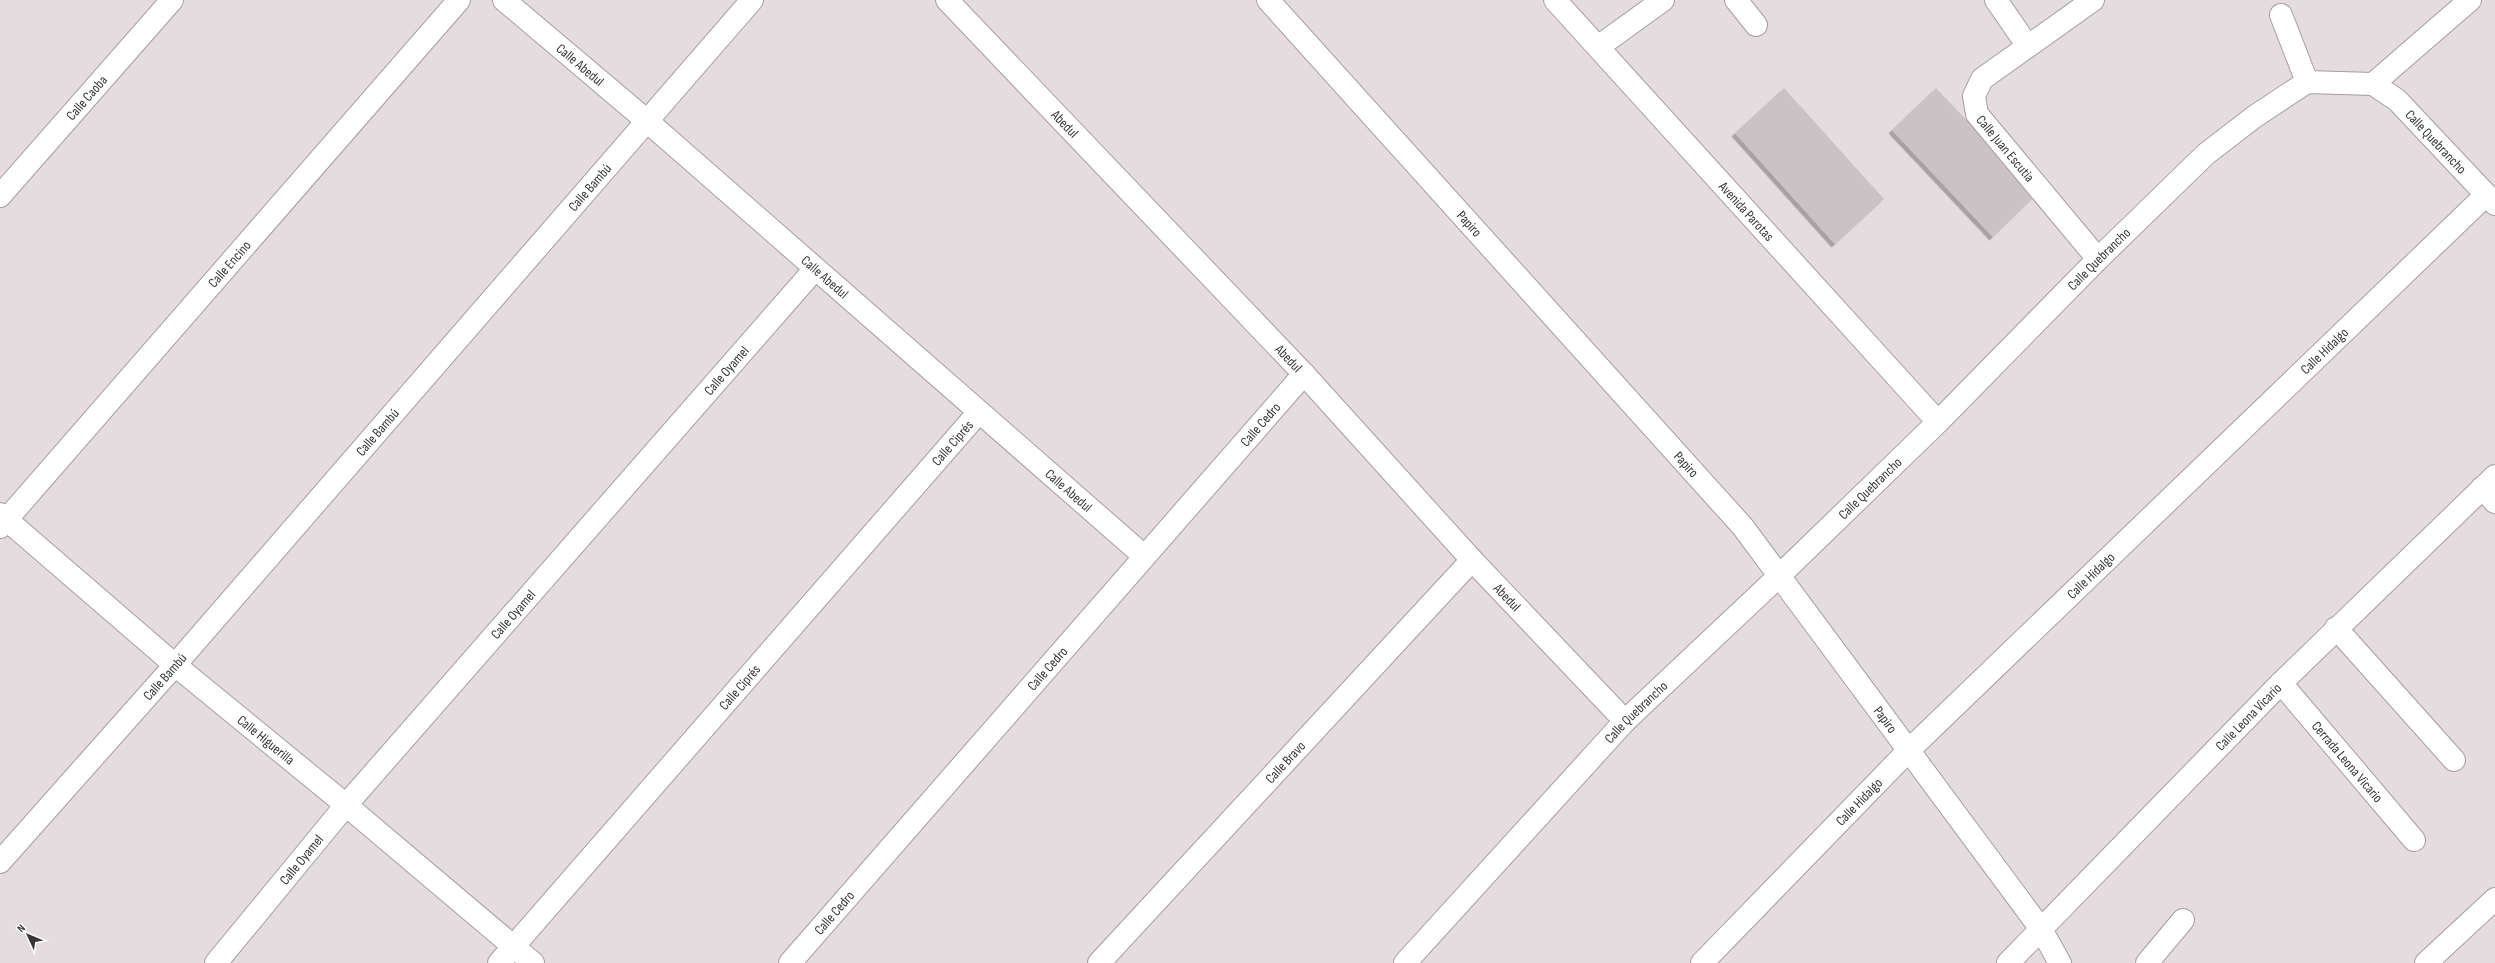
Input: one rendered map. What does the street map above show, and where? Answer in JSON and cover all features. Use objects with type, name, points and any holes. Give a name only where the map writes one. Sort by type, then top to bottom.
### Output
[{"type":"street","name":"Calle Caoba","points":[[0,196],[172,0]]},
{"type":"street","name":"Calle Encino","points":[[2,521],[459,0]]},
{"type":"street","name":"Calle Abedul","points":[[504,0],[647,121],[1144,556]]},
{"type":"street","name":"Calle Bambú","points":[[0,862],[175,665],[752,0]]},
{"type":"street","name":"Abedul","points":[[947,0],[1304,374],[1472,560],[1626,721]]},
{"type":"street","name":"Papiro","points":[[1268,0],[1743,527],[1778,577],[2041,929],[2060,963]]},
{"type":"street","name":"Avenida Parotas","points":[[1555,0],[1938,422]]},
{"type":"street","points":[[1598,47],[1663,0]]},
{"type":"street","points":[[1736,0],[1756,25]]},
{"type":"street","points":[[1996,0],[2027,45]]},
{"type":"street","name":"Calle Juan Escutia","points":[[2093,0],[2027,45],[1982,79],[1974,96],[1977,114],[2098,259]]},
{"type":"street","points":[[2281,15],[2307,82],[2373,84],[2470,0]]},
{"type":"street","name":"Calle Quebrancho","points":[[1405,963],[1626,721],[1778,577],[1938,422],[2098,259],[2206,154],[2254,116],[2307,82]]},
{"type":"street","name":"Calle Quebrancho","points":[[2373,84],[2397,100],[2490,199]]},
{"type":"street","name":"Calle Hidalgo","points":[[1702,963],[1908,752],[2490,199]]},
{"type":"street","name":"Calle Oyamel","points":[[216,963],[346,805],[815,269]]},
{"type":"street","name":"Calle Cedro","points":[[790,963],[1304,374]]},
{"type":"street","name":"Calle Ciprés","points":[[499,963],[979,412]]},
{"type":"street","name":"Calle Leona Vicario","points":[[2008,963],[2336,628],[2491,489]]},
{"type":"street","name":"Calle Higuerilla","points":[[2,521],[346,805],[533,963]]},
{"type":"street","name":"Calle Bravo","points":[[1099,963],[1472,560]]},
{"type":"street","points":[[2336,628],[2454,760]]},
{"type":"street","name":"Cerrada Leona Vicario","points":[[2281,683],[2414,840]]},
{"type":"street","points":[[2426,963],[2495,899]]},
{"type":"street","points":[[2147,963],[2183,920]]},
{"type":"building","points":[[1784,88],[1884,199],[1835,244],[1735,133]]},
{"type":"building","points":[[1936,88],[2037,194],[1993,237],[1892,130]]}]
